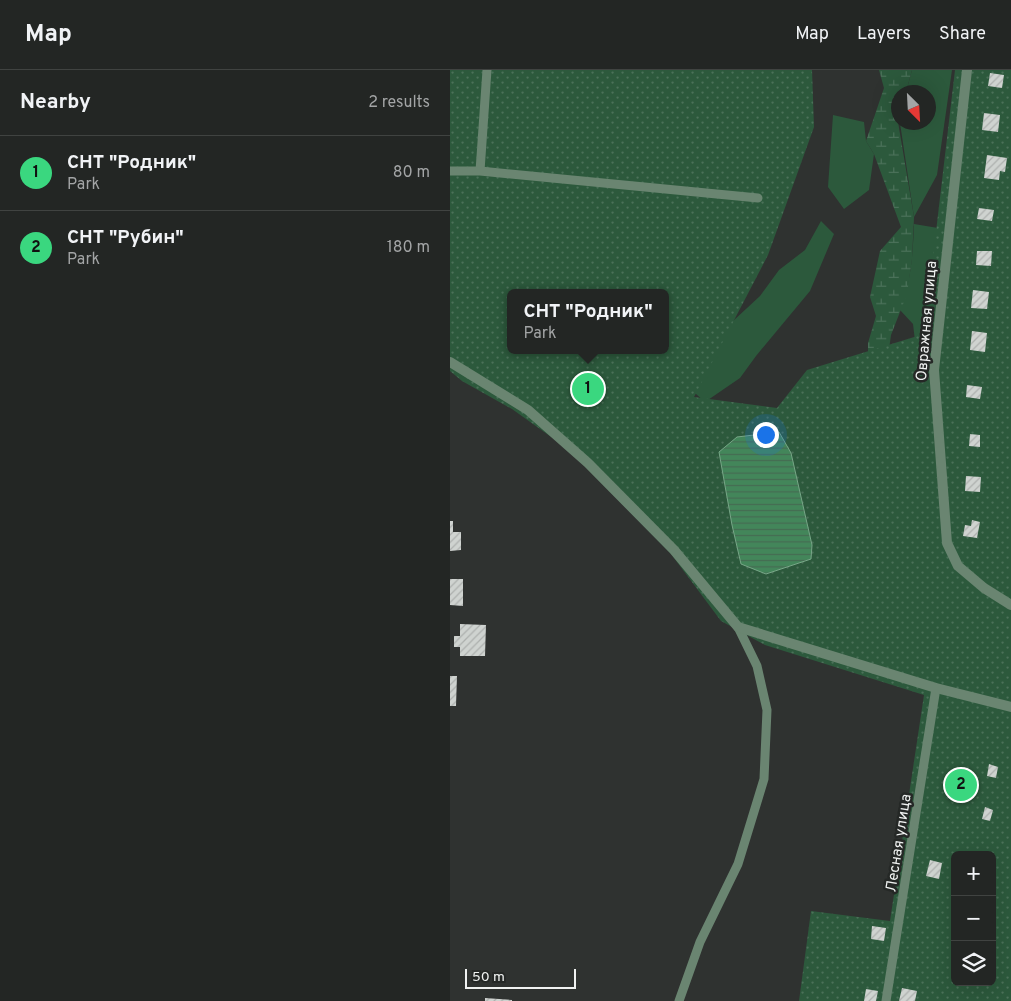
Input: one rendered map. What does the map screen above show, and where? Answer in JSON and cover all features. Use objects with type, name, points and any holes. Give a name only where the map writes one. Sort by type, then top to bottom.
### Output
[{"type":"street","name":"Овражная улица","points":[[967,70],[934,370],[946,533],[947,543],[958,566],[984,588],[1011,605]]},
{"type":"street","points":[[450,362],[528,410],[588,463],[674,550],[738,627],[936,688],[1011,707]]},
{"type":"lane","points":[[480,172],[487,70]]},
{"type":"lane","points":[[450,171],[480,172],[758,198]]},
{"type":"lane","points":[[679,1001],[700,942],[738,864],[764,779],[767,710],[757,666],[738,627]]},
{"type":"lane","name":"Лесная улица","points":[[886,1001],[936,688]]},
{"type":"green space","points":[[450,70],[812,70],[814,127],[768,255],[694,397],[777,408],[807,370],[924,334],[955,70],[1011,70],[1011,1001],[799,1001],[811,911],[890,921],[924,695],[765,645],[721,621],[671,554],[568,449],[512,409],[462,381],[450,371]]},
{"type":"green space","points":[[879,70],[912,70],[908,85],[891,85],[891,130],[899,130],[914,217],[912,259],[907,294],[891,335],[886,370],[868,375],[868,343],[876,316],[870,297],[880,251],[901,227],[874,154],[866,141],[884,88]]},
{"type":"green space","points":[[912,70],[952,70],[937,175],[914,217],[901,130],[936,130],[936,85],[908,85]]},
{"type":"green space","points":[[833,115],[864,122],[866,141],[874,154],[869,190],[844,209],[828,187]]},
{"type":"green space","points":[[821,221],[834,234],[810,291],[740,378],[705,402],[686,385],[719,334],[760,296],[779,270],[805,250]]},
{"type":"green space","points":[[914,224],[944,229],[926,365],[915,341],[913,324],[900,310],[909,278]]},
{"type":"shaded area","points":[[779,432],[791,453],[812,545],[811,559],[766,574],[741,564],[719,452],[737,437]]},
{"type":"building","points":[[990,73],[1004,75],[1002,88],[988,86]]},
{"type":"building","points":[[984,113],[1000,115],[998,132],[982,130]]},
{"type":"building","points":[[987,155],[1007,158],[1005,172],[1000,171],[999,180],[984,178]]},
{"type":"building","points":[[979,208],[994,210],[992,221],[977,219]]},
{"type":"building","points":[[977,251],[992,251],[991,266],[976,265]]},
{"type":"building","points":[[973,290],[989,292],[987,309],[971,308]]},
{"type":"building","points":[[972,331],[987,333],[985,352],[970,350]]},
{"type":"building","points":[[967,385],[982,387],[980,399],[966,397]]},
{"type":"building","points":[[970,434],[980,435],[980,447],[969,446]]},
{"type":"building","points":[[966,476],[981,477],[980,492],[965,491]]},
{"type":"building","points":[[972,520],[980,522],[977,538],[963,536],[965,525],[971,526]]},
{"type":"building","points":[[450,521],[453,521],[453,532],[461,532],[461,550],[450,551]]},
{"type":"building","points":[[450,579],[463,579],[463,606],[450,605]]},
{"type":"building","points":[[460,624],[486,625],[485,656],[460,656],[460,647],[454,647],[454,636],[460,636]]},
{"type":"building","points":[[450,676],[457,676],[456,706],[450,706]]},
{"type":"building","points":[[989,764],[998,767],[996,778],[987,776]]},
{"type":"building","points":[[985,807],[993,810],[990,821],[982,819]]},
{"type":"building","points":[[930,860],[942,863],[939,879],[926,876]]},
{"type":"building","points":[[872,926],[886,928],[884,941],[871,939]]},
{"type":"building","points":[[902,988],[917,991],[915,1001],[899,1001]]},
{"type":"building","points":[[866,989],[878,991],[876,1001],[864,1001]]},
{"type":"building","points":[[485,998],[512,1000],[512,1001],[485,1001]]},
{"type":"place","name":"СНТ \"Родник\"","points":[[588,389]]},
{"type":"place","name":"СНТ \"Рубин\"","points":[[961,785]]}]
